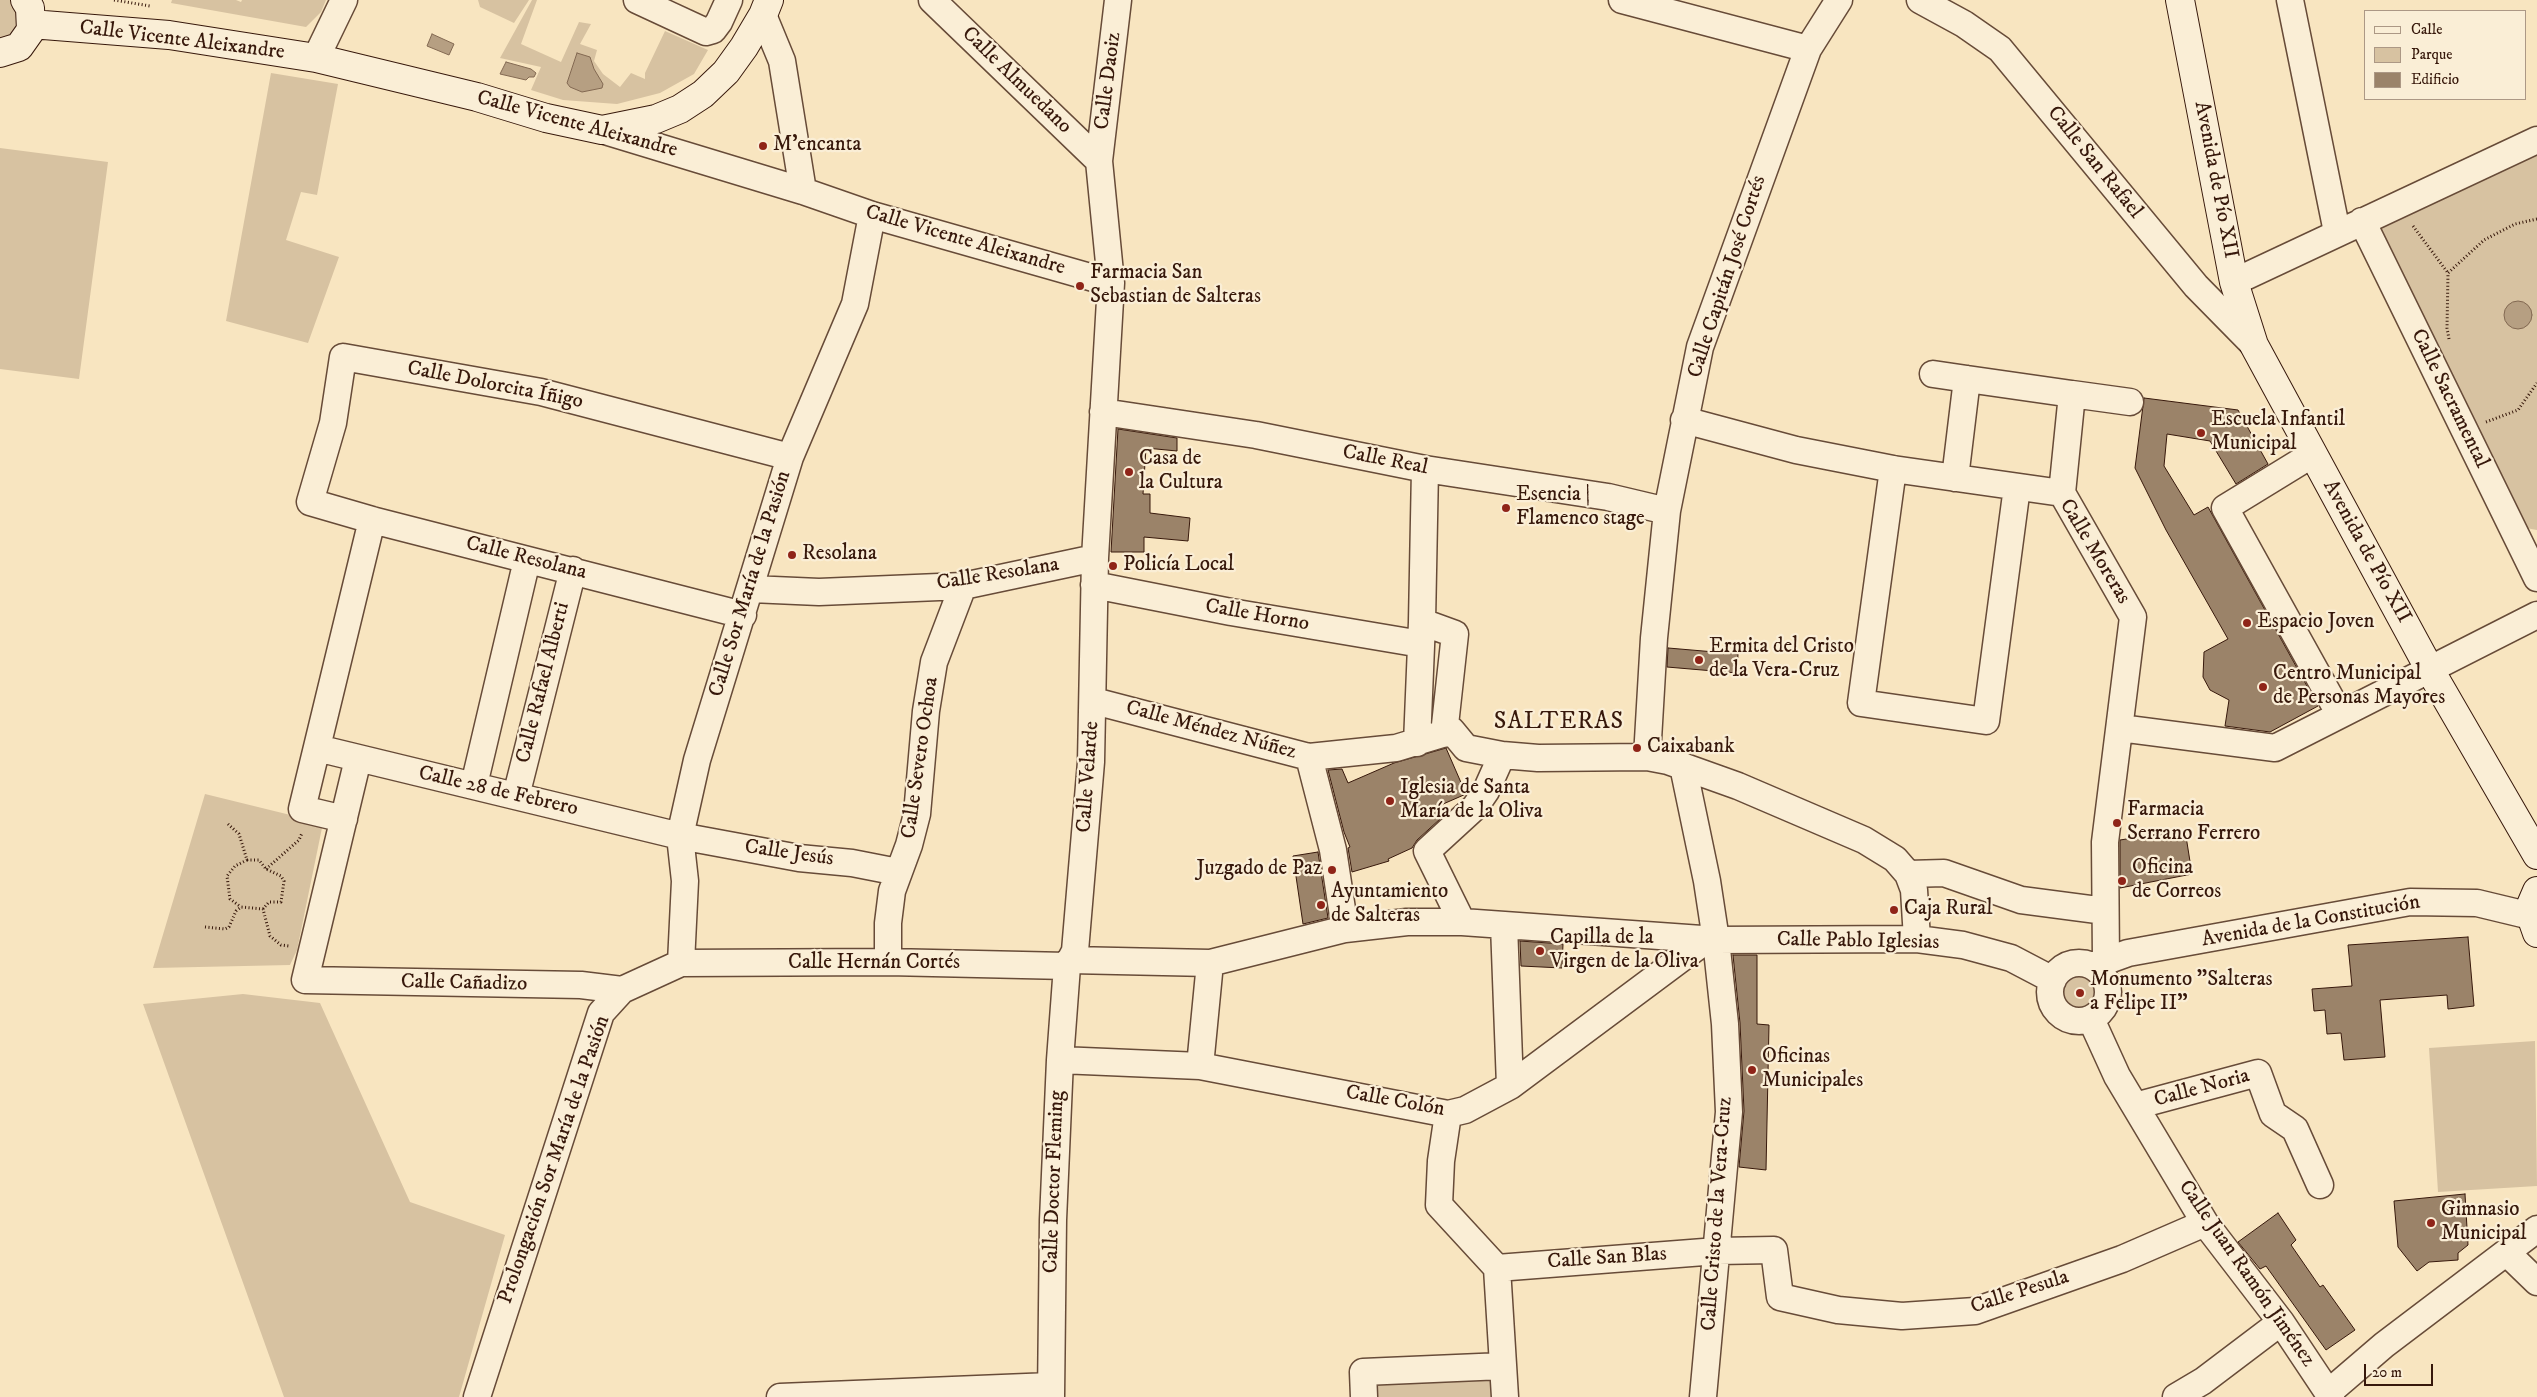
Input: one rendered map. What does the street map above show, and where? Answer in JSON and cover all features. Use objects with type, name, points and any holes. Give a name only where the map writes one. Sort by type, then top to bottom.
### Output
[{"type":"main road","name":"Avenida de Pío XII","points":[[2180,0],[2234,282],[2254,345],[2430,670],[2537,855]]},
{"type":"main road","points":[[602,130],[656,119],[680,109],[703,94],[726,72],[766,8]]},
{"type":"main road","name":"Calle Vicente Aleixandre","points":[[28,12],[316,58],[477,97],[546,118],[602,130]]},
{"type":"main road","points":[[0,53],[19,47],[26,39],[28,12]]},
{"type":"street","points":[[316,58],[344,0]]},
{"type":"street","points":[[637,0],[706,32],[713,30],[719,22],[729,0]]},
{"type":"street","name":"Calle Almuedano","points":[[932,0],[1099,161]]},
{"type":"street","name":"Calle Daoiz","points":[[1103,412],[1111,283],[1099,161],[1118,0]]},
{"type":"street","points":[[1622,0],[1808,49]]},
{"type":"street","name":"Calle Capitán José Cortés","points":[[1647,757],[1654,638],[1667,511],[1700,347],[1808,49],[1839,0]]},
{"type":"street","name":"Calle San Rafael","points":[[1920,0],[1964,24],[2000,49],[2196,286],[2254,345]]},
{"type":"street","points":[[2290,0],[2337,232]]},
{"type":"street","points":[[766,8],[782,61],[802,191]]},
{"type":"street","name":"Calle Vicente Aleixandre","points":[[602,130],[802,191],[872,215],[1111,283]]},
{"type":"street","points":[[2234,282],[2337,232],[2537,140]]},
{"type":"street","name":"Calle Sor María de la Pasión","points":[[681,963],[685,881],[680,836],[697,760],[790,457],[855,304],[872,215]]},
{"type":"street","name":"Calle Sacramental","points":[[2362,221],[2537,578]]},
{"type":"street","name":"Calle Dolorcita Íñigo","points":[[310,502],[333,423],[343,357],[541,392],[790,457]]},
{"type":"street","points":[[1933,374],[2130,402]]},
{"type":"street","points":[[1955,478],[1966,379]]},
{"type":"street","points":[[2062,493],[2072,394]]},
{"type":"street","name":"Calle Real","points":[[1103,412],[1256,435],[1425,469],[1608,497],[1667,511]]},
{"type":"street","name":"Calle Velarde","points":[[1069,963],[1075,951],[1076,942],[1091,762],[1094,701],[1094,558],[1103,412]]},
{"type":"street","name":"Calle Moreras","points":[[1684,420],[1796,450],[1893,469],[2062,493],[2133,617],[2105,842],[2105,911],[2099,963]]},
{"type":"street","points":[[2300,462],[2225,508],[2340,715]]},
{"type":"street","points":[[1418,743],[1425,469]]},
{"type":"street","points":[[1893,469],[1861,703],[1871,705],[1986,721],[2017,487]]},
{"type":"street","name":"Calle Resolana","points":[[310,502],[372,520],[743,615]]},
{"type":"street","points":[[358,759],[344,819],[302,809],[372,520]]},
{"type":"street","name":"Calle Resolana","points":[[751,589],[819,592],[963,586],[1094,558]]},
{"type":"street","points":[[474,785],[527,560]]},
{"type":"street","name":"Calle Rafael Alberti","points":[[516,796],[572,570]]},
{"type":"street","name":"Calle Horno","points":[[1094,585],[1231,612],[1421,633],[1456,634],[1444,734]]},
{"type":"street","name":"Calle Severo Ochoa","points":[[888,962],[888,923],[892,891],[910,845],[917,814],[926,711],[934,662],[963,586]]},
{"type":"street","points":[[2120,728],[2275,748],[2537,614]]},
{"type":"street","name":"Calle Méndez Núñez","points":[[1094,701],[1309,757],[1396,748],[1444,734]]},
{"type":"street","points":[[1444,734],[1452,731],[1466,748],[1502,755],[1538,758],[1647,757],[1683,766],[1738,786],[1864,840],[1894,859],[1908,874],[1914,890],[1917,939]]},
{"type":"street","name":"Calle 28 de Febrero","points":[[317,748],[680,836]]},
{"type":"street","points":[[1462,922],[1427,851],[1475,807],[1486,791],[1502,755]]},
{"type":"street","points":[[1309,757],[1333,850],[1346,929]]},
{"type":"street","name":"Calle Cristo de la Vera-Cruz","points":[[1683,766],[1707,881],[1711,940],[1725,1024],[1729,1112],[1703,1397]]},
{"type":"street","name":"Calle Cañadizo","points":[[344,819],[305,980],[581,985],[622,990]]},
{"type":"street","name":"Calle Jesús","points":[[680,836],[799,858],[852,863],[898,872]]},
{"type":"street","points":[[1908,874],[1944,873],[2021,900],[2105,911]]},
{"type":"street","name":"Avenida de la Constitución","points":[[2099,963],[2138,952],[2410,902],[2477,903],[2535,913]]},
{"type":"street","name":"Calle Pablo Iglesias","points":[[1346,929],[1406,922],[1462,922],[1711,940],[1917,939],[1963,945],[2011,958],[2052,980]]},
{"type":"street","points":[[1504,925],[1510,1086]]},
{"type":"street","name":"Calle Hernán Cortés","points":[[681,963],[1210,963],[1346,929]]},
{"type":"street","name":"Calle Colón","points":[[1060,1060],[1200,1066],[1448,1114],[1466,1110],[1510,1086],[1711,940]]},
{"type":"street","name":"Prolongación Sor María de la Pasión","points":[[477,1397],[601,1013],[622,990],[681,963]]},
{"type":"street","name":"Calle Doctor Fleming","points":[[1051,1392],[1053,1220],[1060,1060],[1069,963]]},
{"type":"street","points":[[1200,1066],[1210,963]]},
{"type":"street","points":[[2099,963],[2106,979],[2108,998],[2099,1014],[2091,1019],[2071,1020],[2055,1009],[2050,990],[2052,980],[2065,966],[2099,963]]},
{"type":"street","name":"Calle Juan Ramón Jiménez","points":[[2091,1019],[2117,1076],[2205,1223],[2281,1322],[2330,1395]]},
{"type":"street","name":"Calle Noria","points":[[2136,1106],[2258,1073],[2273,1114],[2295,1129],[2320,1185]]},
{"type":"street","points":[[1448,1114],[1441,1161],[1439,1205],[1497,1268],[1505,1397]]},
{"type":"street","name":"Calle Pesula","points":[[1717,1251],[1774,1250],[1780,1297],[1838,1310],[1902,1316],[1975,1311],[2122,1259],[2205,1223]]},
{"type":"street","points":[[2330,1395],[2384,1345],[2537,1229]]},
{"type":"street","name":"Calle San Blas","points":[[1497,1268],[1717,1251]]},
{"type":"street","points":[[2507,1253],[2537,1282]]},
{"type":"street","points":[[2176,1397],[2203,1381],[2281,1322]]},
{"type":"street","points":[[1364,1397],[1363,1372],[1503,1366]]},
{"type":"street","points":[[780,1397],[1051,1392]]},
{"type":"path","points":[[114,0],[157,7]]},
{"type":"path","points":[[2397,204],[2448,273],[2447,328],[2450,347]]},
{"type":"path","points":[[2448,273],[2484,240],[2515,224],[2537,219]]},
{"type":"path","points":[[2480,425],[2518,410],[2537,383]]},
{"type":"path","points":[[228,824],[239,834],[247,860]]},
{"type":"path","points":[[266,869],[299,840],[303,831]]},
{"type":"path","points":[[247,860],[259,860],[266,869],[281,876],[285,888],[281,902],[269,902],[263,909],[241,907],[230,899],[227,876],[235,866],[247,860]]},
{"type":"path","points":[[204,927],[225,929],[230,927],[236,911],[241,907]]},
{"type":"path","points":[[263,909],[270,936],[280,945],[298,947]]},
{"type":"green space","points":[[0,0],[17,0],[26,19],[0,47]]},
{"type":"green space","points":[[172,0],[236,0],[241,2],[242,0],[326,0],[321,12],[306,27],[171,3]]},
{"type":"green space","points":[[478,0],[529,0],[514,23],[480,7]]},
{"type":"green space","points":[[532,0],[537,0],[521,44],[561,62],[579,22],[591,24],[580,44],[597,50],[594,61],[603,74],[620,87],[631,73],[645,79],[645,73],[665,31],[708,50],[694,74],[660,93],[617,104],[563,100],[531,90],[541,67],[500,58]]},
{"type":"green space","points":[[271,73],[338,84],[317,195],[301,192],[286,240],[339,257],[308,343],[226,321]]},
{"type":"green space","points":[[2537,140],[2537,530],[2526,528],[2362,221]]},
{"type":"green space","points":[[0,148],[108,162],[79,379],[0,369]]},
{"type":"green space","points":[[205,794],[323,823],[297,950],[290,965],[153,968]]},
{"type":"green space","points":[[2074,970],[2084,970],[2096,976],[2101,984],[2101,1002],[2096,1010],[2088,1015],[2074,1016],[2066,1013],[2059,1006],[2056,998],[2056,988],[2059,980],[2066,973]]},
{"type":"green space","points":[[243,994],[320,1003],[410,1202],[505,1235],[459,1397],[284,1397],[143,1004]]},
{"type":"green space","points":[[2535,1041],[2537,1186],[2438,1192],[2429,1048]]},
{"type":"green space","points":[[1503,1366],[1505,1397],[1364,1397],[1363,1372]]},
{"type":"shaded area","points":[[432,34],[454,44],[449,55],[427,46]]},
{"type":"shaded area","points":[[577,53],[590,57],[594,69],[603,84],[602,88],[582,92],[570,87],[567,83]]},
{"type":"shaded area","points":[[506,62],[531,69],[536,73],[534,77],[529,77],[526,80],[500,74]]},
{"type":"shaded area","points":[[2518,301],[2528,305],[2532,315],[2528,325],[2518,329],[2508,325],[2504,315],[2508,305]]},
{"type":"building","points":[[2144,398],[2238,410],[2268,464],[2236,484],[2210,441],[2167,434],[2164,466],[2194,515],[2208,507],[2318,706],[2270,732],[2225,726],[2229,700],[2210,690],[2203,677],[2204,652],[2228,639],[2166,530],[2135,468]]},
{"type":"building","name":"Casa de la Cultura","points":[[1118,429],[1177,438],[1177,451],[1146,448],[1143,494],[1150,494],[1150,513],[1190,518],[1188,541],[1144,537],[1144,552],[1111,552]]},
{"type":"building","name":"Ermita del Cristo de la Vera-Cruz","points":[[1668,648],[1738,654],[1737,673],[1667,667]]},
{"type":"building","name":"Iglesia de Santa María de la Oliva","points":[[1446,748],[1466,794],[1434,808],[1440,819],[1417,840],[1412,848],[1388,859],[1389,861],[1352,872],[1348,848],[1350,847],[1344,832],[1328,770],[1342,769],[1348,783],[1394,763]]},
{"type":"building","points":[[2185,830],[2192,874],[2120,888],[2120,840]]},
{"type":"building","points":[[1318,852],[1328,918],[1303,924],[1293,856]]},
{"type":"building","points":[[2468,937],[2474,1006],[2448,1009],[2447,995],[2380,1000],[2385,1057],[2344,1060],[2341,1033],[2327,1034],[2325,1010],[2314,1011],[2312,989],[2352,986],[2348,945]]},
{"type":"building","name":"Capilla de la Virgen de la Oliva","points":[[1520,941],[1563,944],[1562,968],[1521,966]]},
{"type":"building","name":"Oficinas Municipales","points":[[1733,955],[1757,955],[1757,1024],[1769,1025],[1766,1170],[1739,1167],[1744,1111],[1740,1023]]},
{"type":"building","name":"Gimnasio Municipal","points":[[2465,1194],[2468,1245],[2458,1253],[2458,1260],[2429,1262],[2417,1271],[2398,1247],[2394,1201]]},
{"type":"building","points":[[2278,1213],[2296,1240],[2291,1245],[2320,1287],[2323,1285],[2355,1330],[2326,1350],[2266,1266],[2260,1269],[2238,1242]]},
{"type":"place","name":"M'encanta","points":[[763,146]]},
{"type":"place","name":"Farmacia San Sebastian de Salteras","points":[[1080,286]]},
{"type":"place","name":"Escuela Infantil Municipal","points":[[2201,433]]},
{"type":"place","name":"Casa de la Cultura","points":[[1129,472]]},
{"type":"place","name":"Esencia | Flamenco stage","points":[[1506,508]]},
{"type":"place","name":"Resolana","points":[[792,555]]},
{"type":"place","name":"Policía Local","points":[[1113,566]]},
{"type":"place","name":"Espacio Joven","points":[[2247,623]]},
{"type":"place","name":"Ermita del Cristo de la Vera-Cruz","points":[[1699,660]]},
{"type":"place","name":"Centro Municipal de Personas Mayores","points":[[2263,687]]},
{"type":"place","name":"Caixabank","points":[[1637,748]]},
{"type":"place","name":"Iglesia de Santa María de la Oliva","points":[[1390,801]]},
{"type":"place","name":"Farmacia Serrano Ferrero","points":[[2117,823]]},
{"type":"place","name":"Juzgado de Paz","points":[[1332,870]]},
{"type":"place","name":"Oficina de Correos","points":[[2122,881]]},
{"type":"place","name":"Ayuntamiento de Salteras","points":[[1321,905]]},
{"type":"place","name":"Caja Rural","points":[[1894,910]]},
{"type":"place","name":"Capilla de la Virgen de la Oliva","points":[[1540,951]]},
{"type":"place","name":"Monumento \"Salteras a Felipe II\"","points":[[2080,993]]},
{"type":"place","name":"Oficinas Municipales","points":[[1752,1070]]},
{"type":"place","name":"Gimnasio Municipal","points":[[2431,1223]]},
{"type":"district","name":"SALTERAS","points":[[1559,723]]}]
